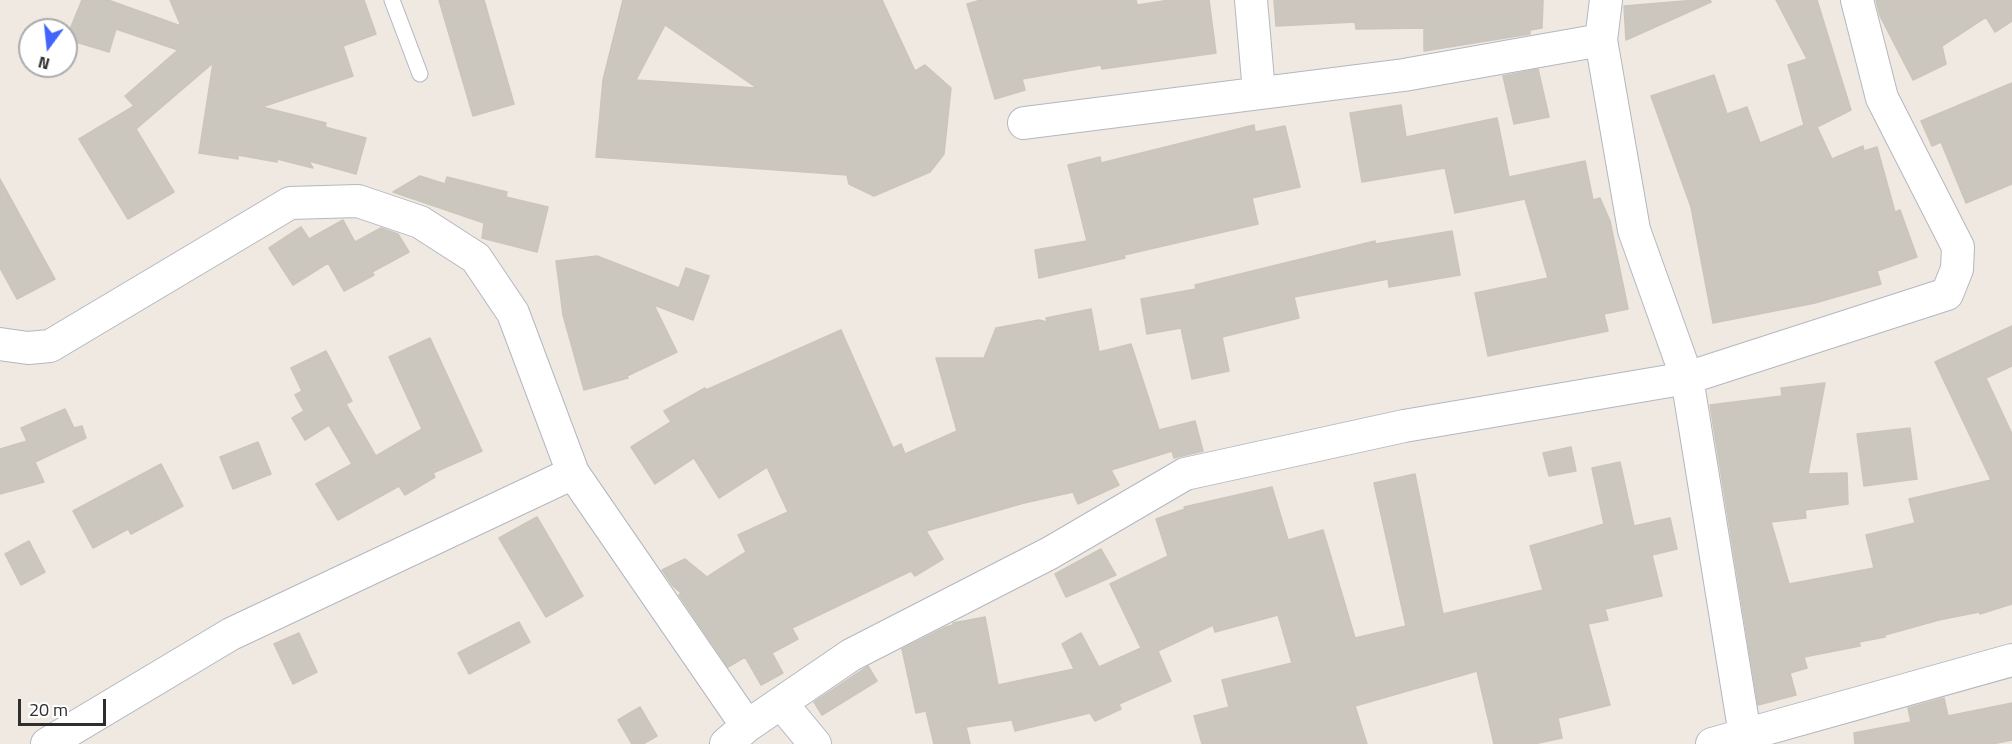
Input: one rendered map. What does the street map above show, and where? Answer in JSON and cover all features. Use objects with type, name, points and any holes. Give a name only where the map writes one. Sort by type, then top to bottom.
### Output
[{"type":"street","points":[[1251,0],[1259,92]]},
{"type":"street","points":[[1606,0],[1601,40],[1634,230],[1687,378],[1745,735]]},
{"type":"street","points":[[0,344],[28,348],[50,346],[291,203],[358,201],[420,222],[476,258],[513,314],[573,473],[737,735],[851,655],[1050,553],[1185,474],[1404,426],[1687,378],[1947,294],[1957,269],[1958,248],[1882,98],[1857,0]]},
{"type":"street","points":[[1024,123],[1404,75],[1601,40]]},
{"type":"street","points":[[47,744],[231,634],[573,473]]},
{"type":"street","points":[[1712,744],[2012,660]]},
{"type":"street","points":[[781,703],[815,744]]},
{"type":"lane","points":[[392,0],[420,74]]},
{"type":"building","points":[[82,0],[108,0],[181,26],[170,0],[364,0],[376,34],[343,46],[353,76],[262,107],[326,123],[325,127],[366,138],[356,174],[309,161],[313,168],[277,159],[277,162],[238,155],[238,159],[199,153],[213,63],[136,129],[174,192],[128,219],[79,139],[134,106],[125,96],[178,50],[116,29],[109,52],[78,43],[78,18],[75,18]]},
{"type":"building","points":[[439,0],[484,0],[514,104],[473,116]]},
{"type":"building","points":[[623,0],[882,0],[915,71],[925,65],[951,88],[944,154],[930,172],[874,196],[849,184],[847,175],[596,157],[603,80]],"holes":[[[665,25],[757,88],[636,80]]]},
{"type":"building","points":[[981,0],[1136,0],[1137,5],[1170,0],[1209,0],[1216,53],[1102,69],[1101,65],[1022,79],[1025,90],[995,99],[967,4]]},
{"type":"building","points":[[1274,0],[1543,0],[1542,28],[1530,30],[1530,34],[1424,51],[1424,28],[1356,29],[1355,22],[1276,26]]},
{"type":"building","points":[[1710,0],[1711,2],[1626,40],[1624,6]]},
{"type":"building","points":[[1776,0],[1817,0],[1851,110],[1817,127],[1832,159],[1863,146],[1864,151],[1877,147],[1895,212],[1900,210],[1917,257],[1877,271],[1881,284],[1815,303],[1713,323],[1691,207],[1651,96],[1714,75],[1727,114],[1747,107],[1760,143],[1804,125],[1788,65],[1807,59]]},
{"type":"building","points":[[1876,0],[2012,0],[2012,21],[1995,32],[1986,17],[1942,46],[1946,64],[1913,80],[1880,16]]},
{"type":"building","points":[[1538,69],[1549,117],[1514,124],[1503,76]]},
{"type":"building","points":[[2012,83],[2012,184],[1966,203],[1941,142],[1932,146],[1921,121]]},
{"type":"building","points":[[1401,105],[1406,137],[1497,118],[1509,177],[1585,161],[1593,200],[1600,198],[1610,221],[1628,309],[1604,314],[1608,331],[1488,356],[1475,293],[1548,278],[1525,199],[1455,213],[1445,168],[1362,182],[1350,113]]},
{"type":"building","points":[[1254,125],[1255,132],[1285,126],[1300,187],[1252,198],[1258,224],[1124,255],[1125,258],[1039,278],[1035,250],[1087,241],[1068,165],[1100,157],[1101,163]]},
{"type":"building","points":[[420,176],[445,184],[447,177],[507,192],[506,197],[548,207],[537,252],[482,238],[484,223],[393,192]]},
{"type":"building","points":[[0,179],[55,279],[17,299],[0,268]]},
{"type":"building","points":[[343,220],[355,242],[381,228],[398,234],[409,252],[372,272],[374,275],[344,291],[328,263],[293,285],[269,248],[301,227],[309,239]]},
{"type":"building","points":[[1452,231],[1460,275],[1389,287],[1388,279],[1294,297],[1299,318],[1222,337],[1229,371],[1192,379],[1181,328],[1147,334],[1141,299],[1196,289],[1195,285],[1375,241],[1375,244]]},
{"type":"building","points":[[597,256],[679,288],[686,268],[709,276],[693,320],[654,305],[677,352],[627,376],[628,378],[584,390],[563,315],[556,261]]},
{"type":"building","points":[[1091,309],[1099,352],[1131,344],[1159,430],[1195,421],[1203,451],[1174,458],[1172,451],[1111,470],[1119,485],[1078,504],[1073,492],[1024,503],[926,531],[943,559],[915,576],[911,571],[792,628],[798,639],[772,653],[783,673],[761,685],[745,657],[728,667],[679,595],[681,593],[662,570],[685,559],[707,577],[746,552],[738,535],[788,512],[767,467],[719,498],[694,458],[655,484],[631,447],[671,422],[664,411],[705,388],[706,390],[841,330],[893,448],[901,444],[905,454],[957,431],[936,358],[984,358],[996,328],[1039,320],[1047,322],[1046,318]]},
{"type":"building","points":[[2012,326],[2012,366],[1986,378],[2012,434],[2012,604],[1980,614],[1979,612],[1939,620],[1885,635],[1885,637],[1859,642],[1860,646],[1804,657],[1807,668],[1790,673],[1796,695],[1758,705],[1710,405],[1782,396],[1781,388],[1825,383],[1808,474],[1847,473],[1848,504],[1805,510],[1806,518],[1771,522],[1789,584],[1874,568],[1866,535],[1915,523],[1909,499],[1991,480],[1935,362]]},
{"type":"building","points":[[430,338],[482,451],[433,473],[435,477],[405,495],[399,486],[338,520],[316,484],[352,464],[329,425],[305,440],[292,418],[304,411],[295,395],[302,391],[291,368],[326,351],[352,401],[346,404],[376,456],[422,429],[389,357]]},
{"type":"building","points":[[65,409],[74,428],[82,426],[86,438],[35,462],[44,482],[0,494],[0,449],[27,441],[21,428]]},
{"type":"building","points":[[1910,428],[1917,479],[1864,486],[1857,434]]},
{"type":"building","points":[[258,442],[271,474],[233,489],[220,457]]},
{"type":"building","points":[[1571,447],[1576,471],[1549,476],[1543,453]]},
{"type":"building","points":[[1620,462],[1634,526],[1670,518],[1677,549],[1652,555],[1662,596],[1605,609],[1608,620],[1588,624],[1610,705],[1558,718],[1562,738],[1534,744],[1494,744],[1477,671],[1355,706],[1367,744],[1202,744],[1194,716],[1229,707],[1222,680],[1292,663],[1278,615],[1215,632],[1213,625],[1158,651],[1171,681],[1119,704],[1121,709],[1095,721],[1090,713],[1015,731],[1012,720],[966,727],[970,744],[934,744],[926,711],[916,713],[902,649],[953,623],[985,617],[998,685],[1074,669],[1062,644],[1081,633],[1099,667],[1141,648],[1110,584],[1168,556],[1156,519],[1185,509],[1184,507],[1272,487],[1288,540],[1323,530],[1355,638],[1406,626],[1374,483],[1415,474],[1443,614],[1543,590],[1530,546],[1604,524],[1592,468]]},
{"type":"building","points":[[161,464],[183,506],[131,534],[128,529],[93,548],[73,511]]},
{"type":"building","points":[[537,517],[583,596],[546,617],[499,538]]},
{"type":"building","points":[[29,541],[45,572],[21,585],[5,554]]},
{"type":"building","points":[[1101,549],[1116,575],[1066,597],[1055,574]]},
{"type":"building","points":[[519,622],[530,642],[469,674],[458,653]]},
{"type":"building","points":[[299,633],[317,672],[293,684],[274,644]]},
{"type":"building","points":[[868,666],[877,681],[822,715],[814,702]]},
{"type":"building","points":[[1944,698],[1948,716],[2012,703],[2012,740],[1992,744],[1855,744],[1854,733],[1911,722],[1908,708]]},
{"type":"building","points":[[640,707],[657,736],[643,744],[632,744],[618,720]]}]
